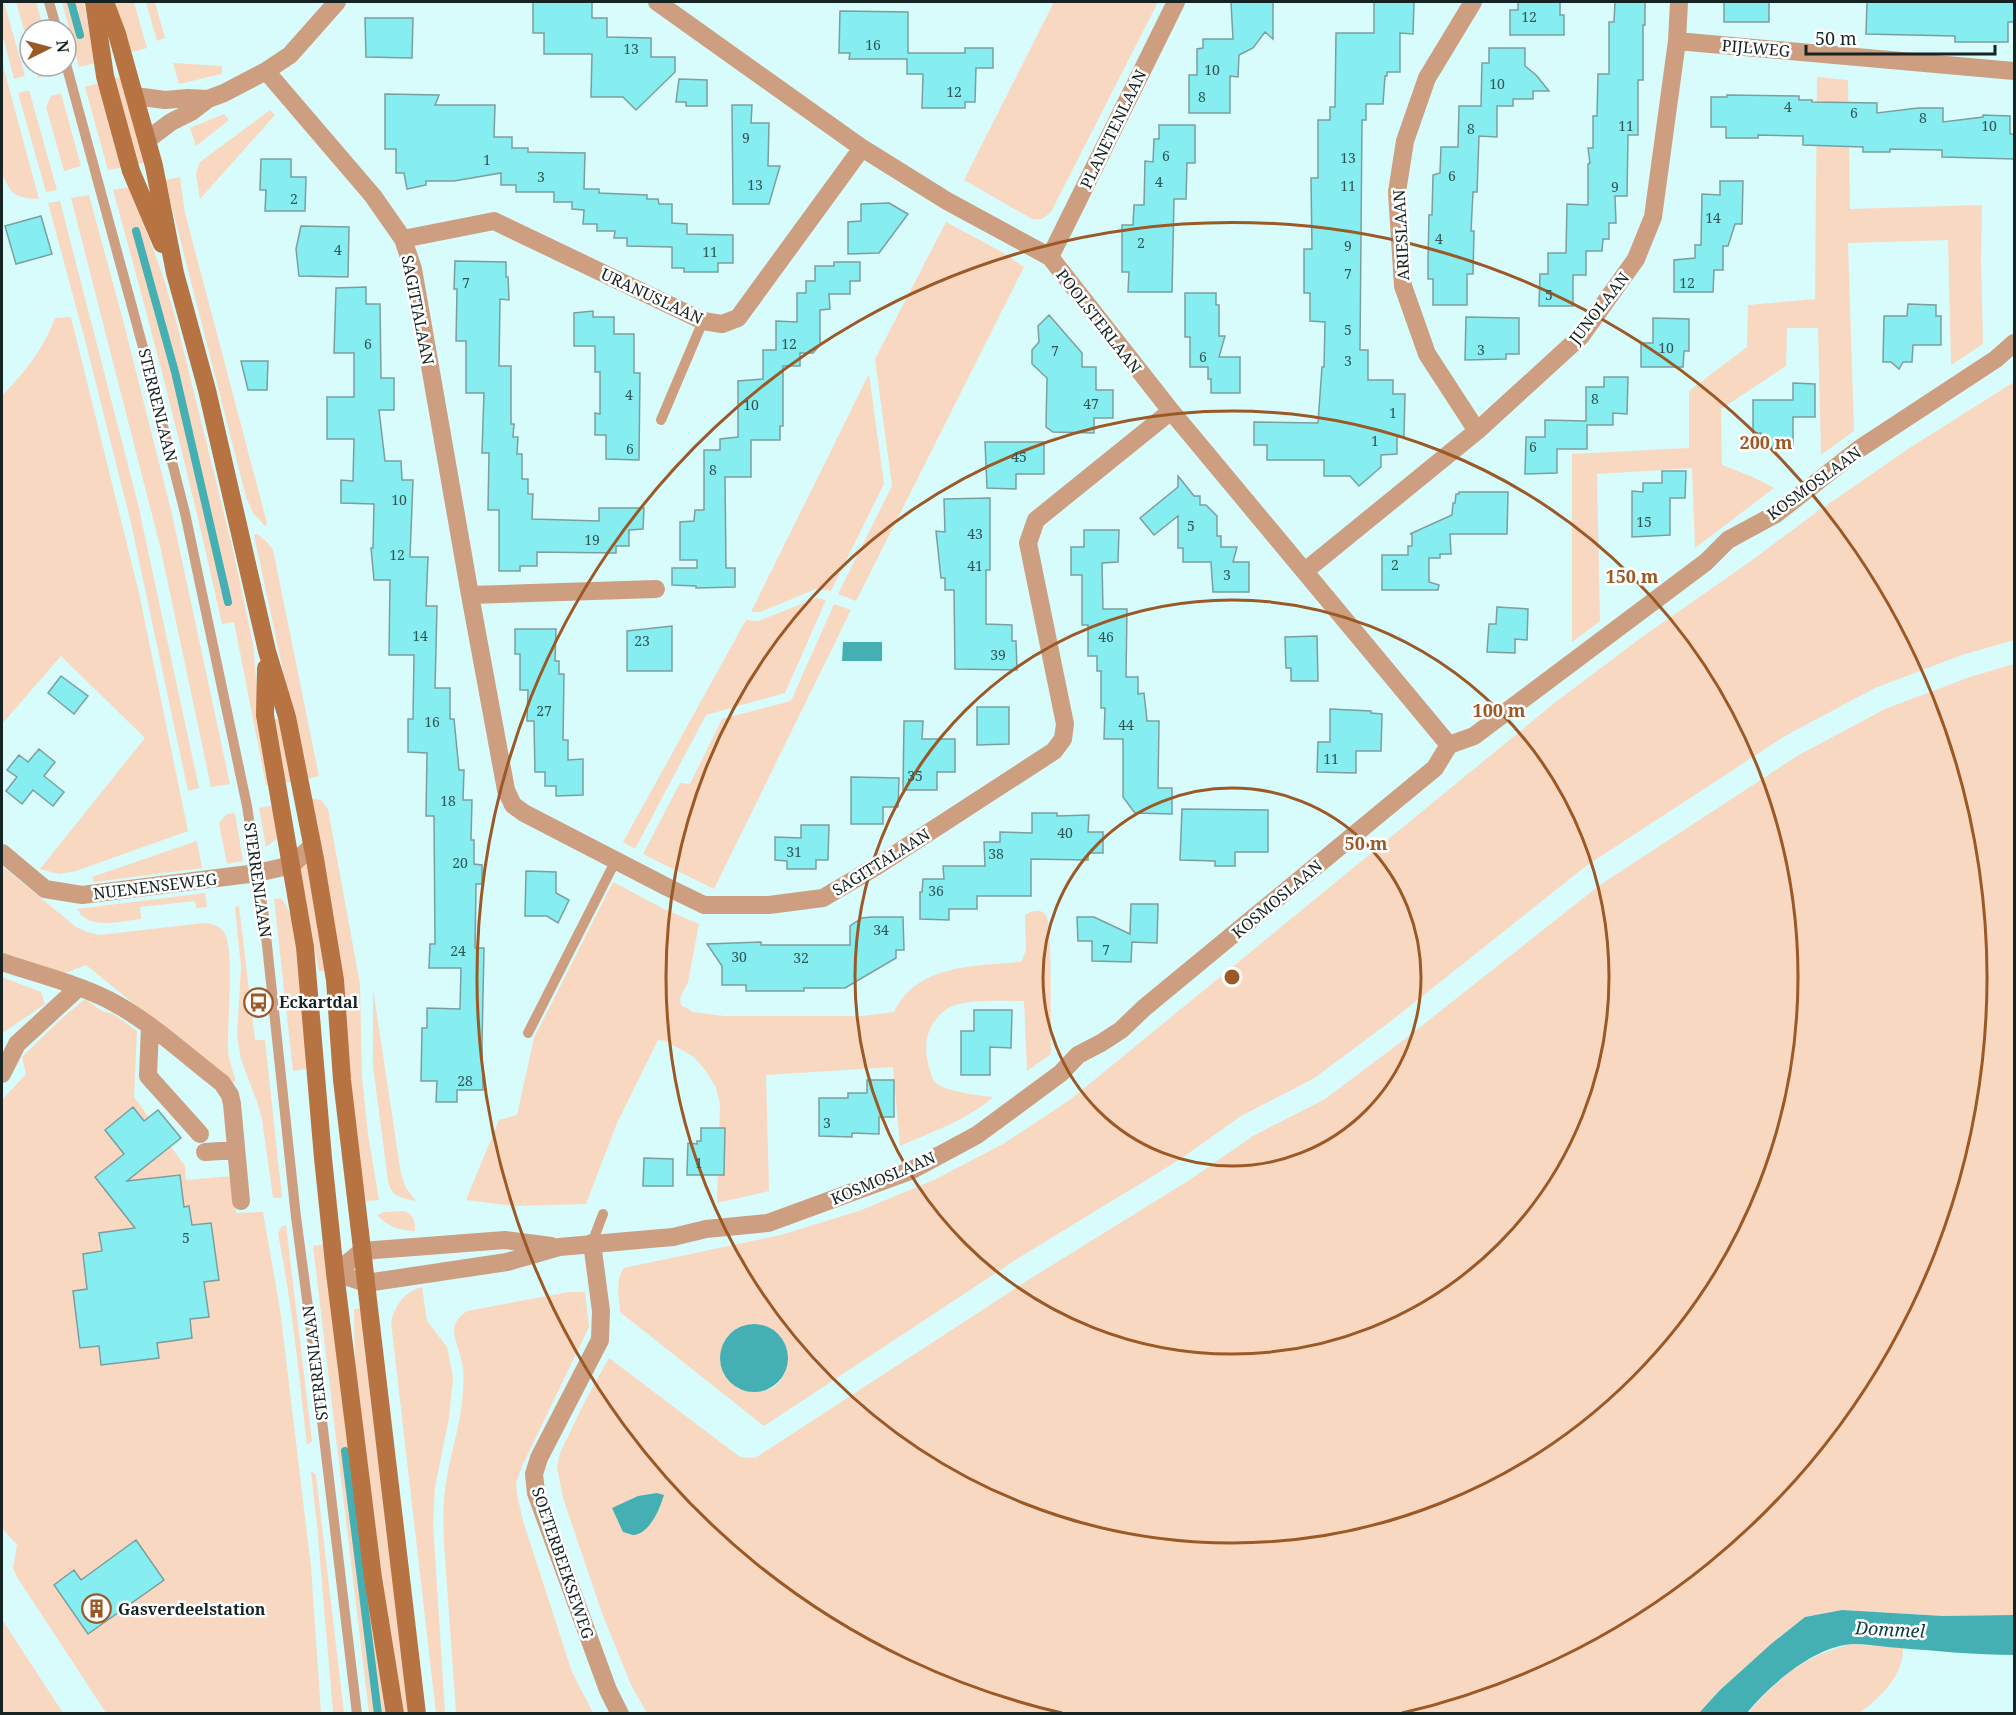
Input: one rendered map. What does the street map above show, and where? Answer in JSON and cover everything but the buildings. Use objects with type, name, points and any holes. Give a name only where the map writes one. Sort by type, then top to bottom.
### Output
[{"type":"main road","name":"STERRENLAAN","points":[[94,2],[105,76],[131,171],[175,273]]},
{"type":"main road","name":"STERRENLAAN","points":[[105,2],[135,96],[154,166],[175,273],[209,401],[267,651],[286,717],[312,846],[335,980],[342,1080],[417,1713]]},
{"type":"main road","name":"STERRENLAAN","points":[[267,651],[265,715],[292,865],[310,991],[318,1107],[335,1273],[373,1578],[395,1713]]},
{"type":"street","points":[[147,140],[208,99],[224,93],[290,55],[337,2]]},
{"type":"street","name":"POOLSTERLAAN","points":[[657,2],[862,148],[947,201],[1050,257],[1171,411],[1449,745]]},
{"type":"street","name":"PLANETENLAAN","points":[[1050,257],[1176,2]]},
{"type":"street","name":"ARIESLAAN","points":[[1473,2],[1427,78],[1404,141],[1397,192],[1403,286],[1427,354],[1477,431]]},
{"type":"street","name":"JUNOLAAN","points":[[1305,571],[1477,431],[1581,336],[1636,259],[1653,217],[1677,41],[1679,2]]},
{"type":"street","name":"PIJLWEG","points":[[1677,41],[2014,71]]},
{"type":"street","name":"SAGITTALAAN","points":[[266,70],[373,196],[404,239],[413,269],[506,790],[513,805],[524,813],[704,905],[769,904],[823,898],[877,866],[1054,751],[1063,739],[1065,724],[1028,543],[1036,520],[1171,411]]},
{"type":"street","points":[[135,96],[165,100],[208,99]]},
{"type":"street","name":"URANUSLAAN","points":[[404,239],[494,220],[703,321],[722,324],[738,318],[862,148]]},
{"type":"street","name":"KOSMOSLAAN","points":[[335,1273],[366,1283],[507,1262],[559,1247],[673,1237],[706,1228],[768,1223],[910,1171],[977,1135],[1061,1073],[1078,1055],[1121,1030],[1144,1008],[1435,768],[1449,745],[1474,736],[1706,562],[1728,540],[1776,514],[1859,449],[1996,359],[2014,343]]},
{"type":"street","points":[[470,595],[656,589]]},
{"type":"street","points":[[292,865],[312,846]]},
{"type":"street","name":"NUENENSEWEG","points":[[2,853],[45,889],[82,895],[257,873],[292,865]]},
{"type":"street","points":[[2,962],[78,988],[119,1006],[222,1083],[230,1095],[232,1104],[241,1201]]},
{"type":"street","points":[[2,1074],[17,1044],[78,988]]},
{"type":"street","points":[[150,1027],[148,1076],[200,1134]]},
{"type":"street","points":[[205,1152],[236,1150]]},
{"type":"street","name":"KOSMOSLAAN","points":[[362,1251],[505,1240],[559,1247]]},
{"type":"street","name":"SOETERBEEKSEWEG","points":[[592,1243],[601,1311],[600,1340],[539,1458],[534,1474],[536,1493],[608,1690],[620,1713]]},
{"type":"street","points":[[335,1273],[362,1251]]},
{"type":"lane","points":[[49,2],[54,18]]},
{"type":"lane","name":"STERRENLAAN","points":[[70,78],[144,351],[185,513],[247,806],[272,985],[296,1217],[357,1713]]},
{"type":"lane","points":[[661,420],[703,321]]},
{"type":"lane","points":[[528,1033],[616,860]]},
{"type":"lane","points":[[592,1243],[603,1214]]},
{"type":"shaded area","points":[[2,2],[4,2],[18,51],[18,78],[14,79],[2,33]]},
{"type":"shaded area","points":[[16,2],[36,2],[41,18],[21,18]]},
{"type":"shaded area","points":[[62,2],[84,2],[95,63],[79,67],[78,18],[66,18]]},
{"type":"shaded area","points":[[114,2],[134,2],[147,48],[129,53]]},
{"type":"shaded area","points":[[146,2],[155,2],[165,38],[157,41]]},
{"type":"shaded area","points":[[1054,2],[1158,2],[1051,212],[1042,219],[1032,219],[964,180]]},
{"type":"shaded area","points":[[2,62],[39,199],[24,198],[15,194],[11,191],[2,173]]},
{"type":"shaded area","points":[[173,63],[222,66],[222,74],[179,84]]},
{"type":"shaded area","points":[[122,77],[146,162],[137,164],[113,79]]},
{"type":"shaded area","points":[[1817,77],[1848,80],[1850,209],[1982,205],[1983,344],[1951,365],[1948,240],[1848,243],[1854,431],[1821,455],[1818,328],[1787,328],[1786,366],[1721,409],[1722,465],[1774,488],[1695,548],[1692,468],[1597,474],[1600,621],[1572,642],[1572,454],[1689,448],[1689,391],[1747,347],[1748,305],[1815,299]]},
{"type":"shaded area","points":[[100,83],[124,167],[108,170],[85,87]]},
{"type":"shaded area","points":[[29,90],[57,190],[46,192],[18,93]]},
{"type":"shaded area","points":[[61,93],[81,166],[64,171],[46,107],[51,96]]},
{"type":"shaded area","points":[[270,110],[275,115],[200,199],[196,173],[200,162]]},
{"type":"shaded area","points":[[224,114],[229,120],[196,146],[190,128]]},
{"type":"shaded area","points":[[180,177],[185,213],[267,523],[265,526],[253,513],[246,497],[165,180]]},
{"type":"shaded area","points":[[130,187],[162,273],[176,320],[233,550],[253,644],[259,713],[271,785],[266,785],[234,622],[222,624],[170,406],[113,190]]},
{"type":"shaded area","points":[[89,195],[172,514],[230,784],[211,787],[160,546],[71,198]]},
{"type":"shaded area","points":[[60,201],[138,504],[199,788],[188,791],[131,523],[48,203]]},
{"type":"shaded area","points":[[946,222],[1002,252],[1024,267],[856,601],[838,594],[892,486],[875,359]]},
{"type":"shaded area","points":[[71,317],[139,593],[188,831],[76,871],[59,874],[40,869],[145,738],[61,656],[2,724],[2,396],[33,360],[45,341],[55,318]]},
{"type":"shaded area","points":[[869,374],[884,484],[831,591],[816,589],[760,612],[751,612]]},
{"type":"shaded area","points":[[2014,382],[2014,640],[1962,655],[1875,688],[1785,736],[1586,866],[1391,1021],[1313,1079],[1241,1116],[1179,1160],[1020,1257],[764,1426],[620,1312],[619,1283],[624,1268],[781,1235],[859,1211],[934,1180],[1003,1144],[1071,1099],[1557,701],[1642,637],[1908,449]],"holes":[[[756,1325],[775,1332],[782,1340],[785,1352],[783,1375],[780,1381],[770,1389],[757,1392],[737,1388]]]},
{"type":"shaded area","points":[[257,534],[273,550],[319,776],[306,779],[254,535]]},
{"type":"shaded area","points":[[817,598],[826,600],[785,693],[706,715],[635,849],[623,842],[746,620],[758,621]]},
{"type":"shaded area","points":[[834,604],[851,610],[714,889],[643,854],[680,783],[690,784],[722,719],[791,701]]},
{"type":"shaded area","points":[[2014,664],[2014,1615],[1943,1616],[1842,1610],[1805,1617],[1720,1690],[1699,1713],[647,1713],[631,1685],[602,1613],[563,1498],[557,1467],[560,1453],[609,1358],[740,1457],[755,1458],[1033,1277],[1191,1179],[1253,1136],[1325,1099],[1600,885],[1797,756],[1885,709],[1970,677]]},
{"type":"shaded area","points":[[280,718],[293,781],[283,783],[272,720]]},
{"type":"shaded area","points":[[309,798],[321,800],[328,809],[360,984],[362,1077],[368,1134],[379,1200],[366,1201],[359,1166]]},
{"type":"shaded area","points":[[274,805],[280,836],[266,847],[259,808]]},
{"type":"shaded area","points":[[235,813],[243,861],[227,864],[219,823],[227,814]]},
{"type":"shaded area","points":[[197,841],[202,868],[94,882],[92,877]]},
{"type":"shaded area","points":[[308,861],[328,971],[319,971],[300,870]]},
{"type":"shaded area","points":[[2,866],[76,927],[87,932],[100,935],[204,923],[215,925],[222,930],[229,954],[228,1053],[236,1081],[232,1083],[86,965],[55,977],[2,958]]},
{"type":"shaded area","points":[[613,882],[664,909],[699,924],[688,982],[680,998],[681,1005],[693,1012],[724,1016],[862,1016],[894,1012],[904,996],[917,984],[932,976],[967,967],[1021,962],[1026,950],[1025,915],[1033,911],[1041,911],[1046,915],[1050,938],[1051,1054],[1027,1071],[1024,1001],[963,1003],[947,1009],[934,1021],[926,1044],[933,1079],[945,1088],[993,1097],[961,1119],[900,1146],[893,1067],[766,1075],[769,1191],[717,1203],[720,1104],[716,1088],[706,1071],[693,1056],[665,1041],[658,1040],[617,1123],[586,1204],[515,1206],[466,1200],[499,1120],[517,1115],[534,1038]]},
{"type":"shaded area","points":[[205,893],[207,907],[196,908],[195,901],[140,907],[141,919],[97,922],[82,916],[77,909]]},
{"type":"shaded area","points":[[281,898],[289,912],[295,931],[304,1005],[306,1069],[293,1071],[274,899]]},
{"type":"shaded area","points":[[239,906],[255,1040],[265,1040],[282,1198],[273,1198],[262,1119],[241,1059],[237,1036],[241,967],[235,907]]},
{"type":"shaded area","points":[[2,977],[41,992],[45,1004],[4,1032],[2,1030]]},
{"type":"shaded area","points":[[373,989],[401,1174],[406,1188],[416,1201],[401,1198],[394,1194],[389,1186],[373,1066]]},
{"type":"shaded area","points":[[85,999],[102,1011],[113,1014],[137,1031],[134,1097],[185,1166],[186,1180],[232,1176],[236,1213],[263,1212],[280,1309],[311,1567],[321,1713],[106,1713],[13,1568],[17,1545],[2,1528],[2,1100],[26,1074],[22,1057]]},
{"type":"shaded area","points":[[403,1211],[413,1218],[415,1231],[394,1227],[377,1215],[385,1212]]},
{"type":"shaded area","points":[[286,1225],[312,1441],[307,1445],[291,1313],[278,1234],[281,1227]]},
{"type":"shaded area","points":[[326,1244],[390,1713],[369,1713],[313,1246]]},
{"type":"shaded area","points":[[422,1287],[427,1321],[447,1347],[453,1377],[449,1418],[435,1487],[433,1523],[445,1713],[436,1713],[391,1322],[402,1300],[410,1292]]},
{"type":"shaded area","points":[[569,1292],[585,1292],[589,1327],[516,1483],[523,1521],[572,1672],[593,1713],[456,1713],[443,1521],[448,1472],[462,1405],[464,1375],[454,1328],[456,1322],[467,1311]]},
{"type":"shaded area","points":[[363,1308],[410,1713],[403,1713],[389,1632],[355,1366],[354,1309]]},
{"type":"shaded area","points":[[311,1471],[316,1475],[344,1713],[333,1713]]},
{"type":"shaded area","points":[[3,1621],[63,1713],[2,1713]]},
{"type":"shaded area","points":[[1852,1644],[1903,1648],[1900,1667],[1889,1685],[1859,1713],[1747,1714],[1770,1689],[1793,1670],[1819,1655]]},
{"type":"water","points":[[843,642],[882,642],[882,661],[842,661]]},
{"type":"water","points":[[754,1324],[767,1327],[778,1334],[785,1345],[788,1358],[785,1371],[778,1382],[767,1389],[754,1392],[741,1389],[730,1382],[723,1371],[720,1358],[723,1345],[730,1334],[741,1327]]},
{"type":"water","points":[[657,1493],[664,1495],[649,1525],[639,1534],[623,1532],[612,1508],[638,1496]]},
{"type":"water","name":"Dommel","points":[[1842,1610],[1943,1616],[2014,1615],[2014,1655],[1957,1653],[1859,1644],[1838,1646],[1808,1659],[1780,1679],[1747,1713],[1699,1713],[1720,1690],[1805,1617]]},
{"type":"waterway","points":[[71,2],[80,35]]},
{"type":"waterway","points":[[136,231],[175,372],[228,602]]},
{"type":"waterway","points":[[345,1451],[378,1714]]},
{"type":"place","name":"Eckartdal","points":[[258,1002]]},
{"type":"place","name":"Gasverdeelstation","points":[[97,1609]]}]
